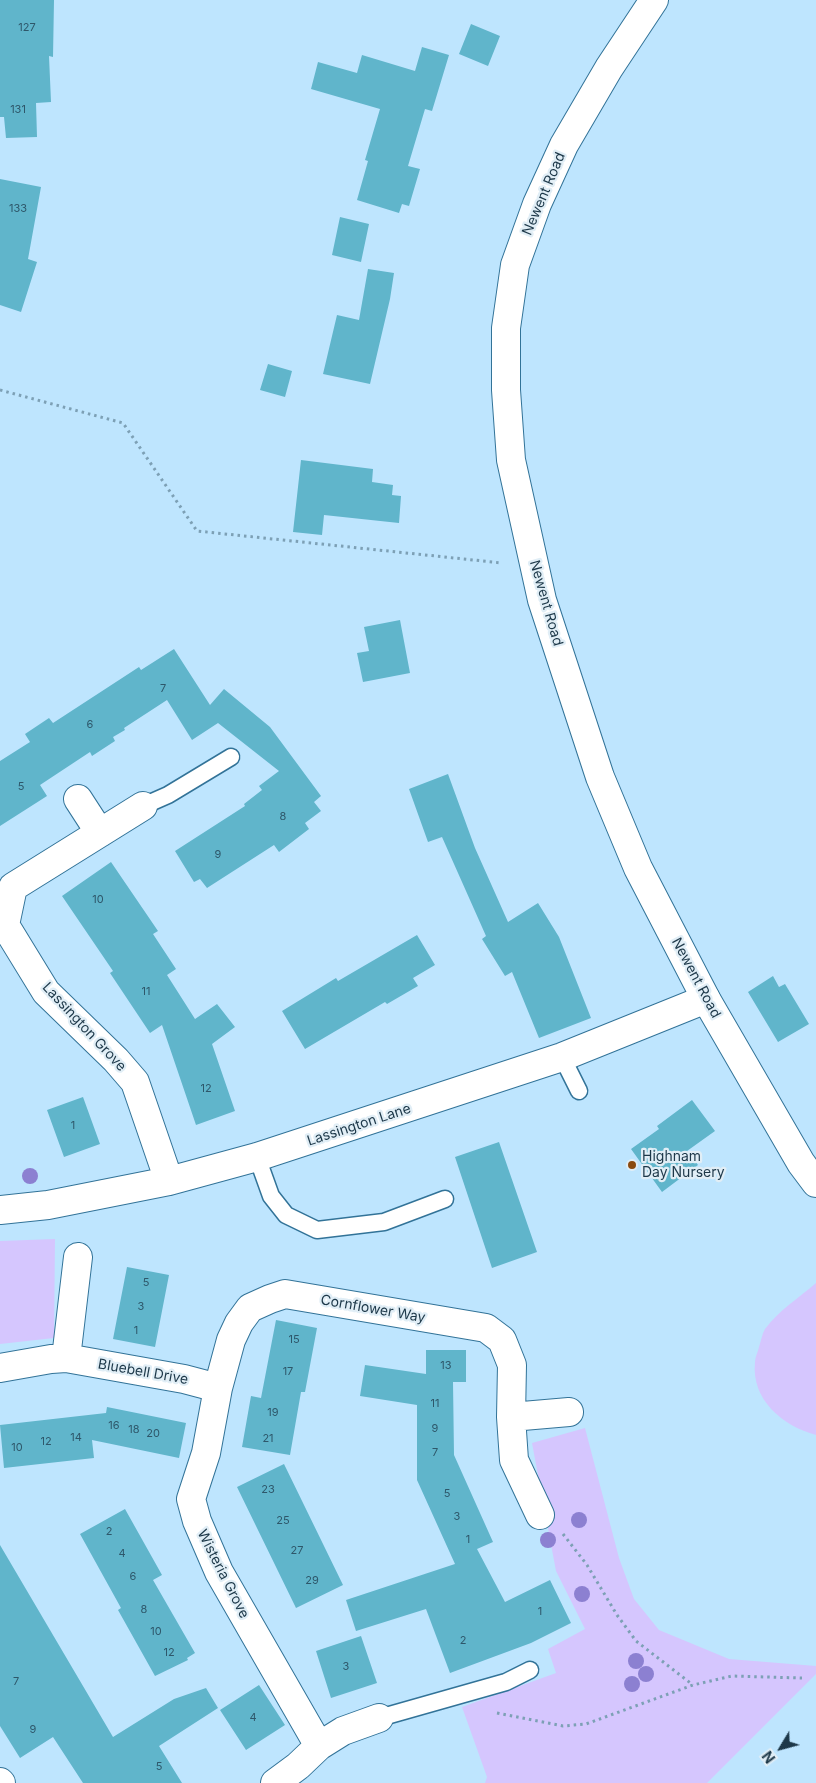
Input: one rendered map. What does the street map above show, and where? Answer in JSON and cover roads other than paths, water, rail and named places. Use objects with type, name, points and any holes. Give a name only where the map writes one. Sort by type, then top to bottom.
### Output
[{"type":"street","name":"Newent Road","points":[[654,0],[609,68],[564,145],[537,204],[515,265],[506,328],[507,407],[511,460],[542,600],[600,777],[638,868],[706,999],[801,1162],[816,1183]]},
{"type":"street","points":[[78,799],[100,833]]},
{"type":"street","name":"Lassington Grove","points":[[143,806],[13,887],[5,925],[46,992],[116,1060],[135,1082],[169,1181]]},
{"type":"street","name":"Lassington Lane","points":[[0,1210],[48,1205],[169,1181],[257,1157],[562,1057],[706,999]]},
{"type":"street","points":[[66,1358],[78,1257]]},
{"type":"street","name":"Cornflower Way","points":[[218,1388],[231,1340],[239,1323],[250,1308],[285,1294],[486,1328],[502,1340],[512,1365],[511,1416],[514,1460],[540,1515]]},
{"type":"street","name":"Bluebell Drive","points":[[0,1368],[51,1358],[66,1358],[184,1379],[218,1388]]},
{"type":"street","name":"Wisteria Grove","points":[[218,1388],[206,1453],[192,1499],[197,1521],[219,1572],[319,1746]]},
{"type":"street","points":[[511,1416],[569,1412]]},
{"type":"street","points":[[275,1783],[298,1766],[319,1746],[343,1731],[380,1718]]},
{"type":"lane","points":[[143,806],[168,796],[231,757]]},
{"type":"lane","points":[[562,1057],[579,1091]]},
{"type":"lane","points":[[257,1157],[271,1196],[286,1215],[317,1230],[384,1222],[445,1199]]},
{"type":"lane","points":[[380,1718],[506,1682],[530,1670]]},
{"type":"place","name":"Highnam Day Nursery","points":[[632,1165]]}]
